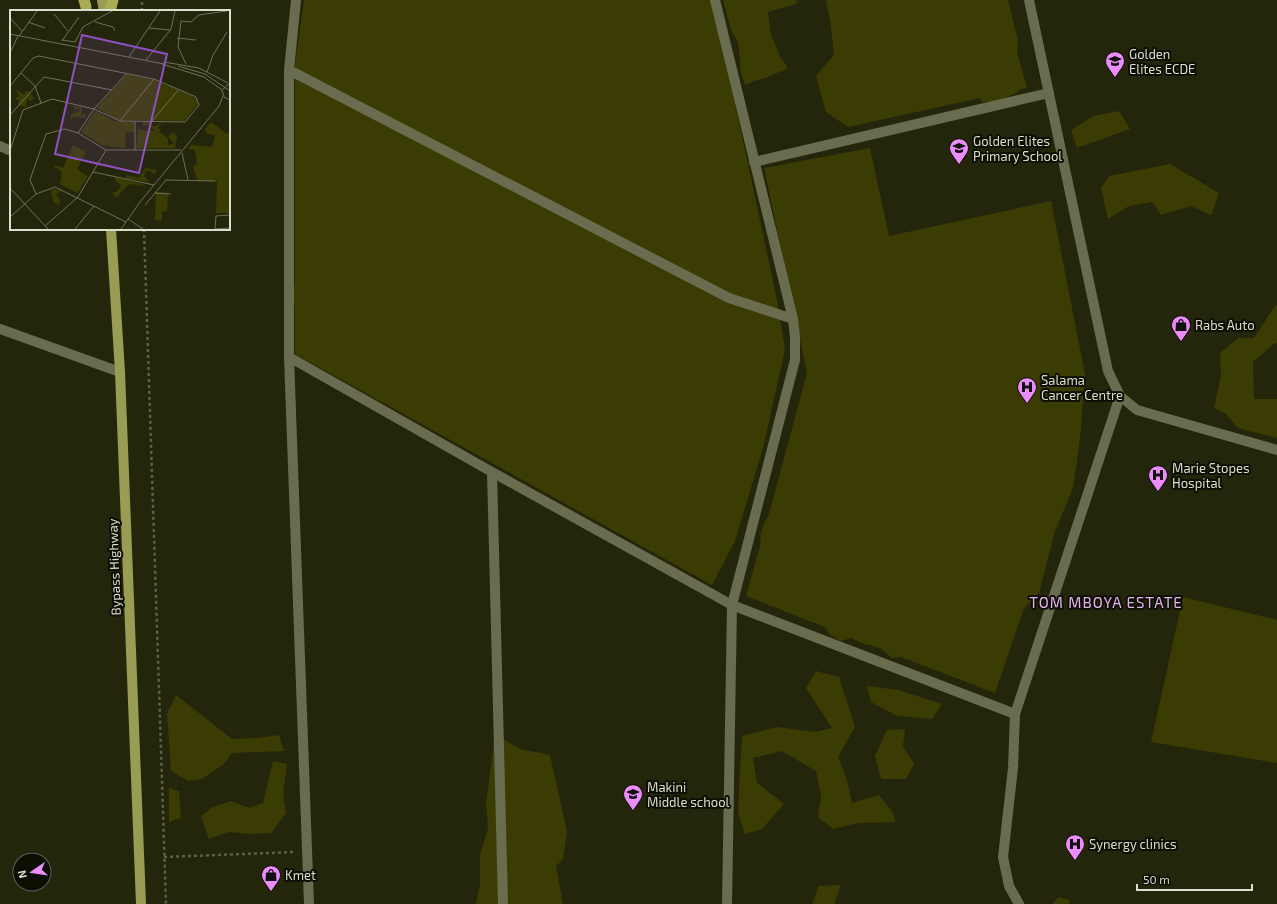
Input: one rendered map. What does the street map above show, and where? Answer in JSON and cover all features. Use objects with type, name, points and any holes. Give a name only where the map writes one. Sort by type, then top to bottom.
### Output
[{"type":"highway","points":[[110,10],[113,0]]},
{"type":"main road","points":[[102,0],[104,10]]},
{"type":"main road","name":"Bypass Highway","points":[[111,230],[120,372],[141,904]]},
{"type":"street","points":[[296,0],[289,70],[288,357],[309,904]]},
{"type":"street","points":[[715,0],[792,319],[795,337],[794,360],[732,605],[728,904]]},
{"type":"street","points":[[1029,0],[1108,371],[1120,396],[1136,410],[1277,450]]},
{"type":"street","points":[[289,70],[729,298],[792,319]]},
{"type":"street","points":[[754,162],[1049,94]]},
{"type":"street","points":[[0,146],[10,151]]},
{"type":"street","points":[[0,329],[120,372]]},
{"type":"street","points":[[288,357],[732,605],[1015,714]]},
{"type":"street","points":[[1019,904],[1009,886],[1003,857],[1012,768],[1015,714],[1120,396]]},
{"type":"street","points":[[492,472],[503,904]]},
{"type":"path","points":[[144,230],[166,904]]},
{"type":"path","points":[[164,857],[307,852]]},
{"type":"shaded area","points":[[304,0],[713,0],[777,300],[785,350],[763,448],[735,541],[712,585],[295,354],[295,306],[289,285],[295,286],[295,64]]},
{"type":"shaded area","points":[[723,0],[797,0],[796,4],[768,12],[771,35],[780,56],[788,68],[745,85],[741,72],[738,42],[731,30]]},
{"type":"shaded area","points":[[826,0],[1008,0],[1018,41],[1017,52],[1027,88],[1018,90],[1018,92],[999,101],[982,102],[980,98],[848,127],[826,112],[816,76],[834,55]]},
{"type":"shaded area","points":[[1119,111],[1130,129],[1077,148],[1071,130],[1094,116]]},
{"type":"shaded area","points":[[870,148],[889,236],[1051,201],[1085,374],[1080,439],[1073,488],[1055,531],[1039,593],[1024,608],[995,693],[901,657],[892,658],[882,649],[867,644],[866,645],[851,638],[841,641],[828,633],[827,628],[746,596],[761,543],[760,535],[769,514],[807,373],[764,168]]},
{"type":"shaded area","points":[[1170,164],[1219,193],[1211,215],[1191,206],[1161,215],[1152,202],[1129,206],[1108,219],[1101,188],[1109,176]]},
{"type":"shaded area","points":[[1277,305],[1277,343],[1275,343],[1253,362],[1254,399],[1277,399],[1277,438],[1238,428],[1225,413],[1214,408],[1221,376],[1220,353],[1238,338],[1254,338]]},
{"type":"shaded area","points":[[1183,597],[1277,620],[1277,763],[1151,742]]},
{"type":"shaded area","points":[[816,671],[839,677],[855,727],[838,757],[847,780],[852,803],[879,795],[891,810],[896,822],[859,823],[833,829],[818,817],[821,796],[816,771],[782,751],[753,758],[757,783],[784,804],[762,829],[745,834],[738,812],[742,736],[777,727],[815,732],[832,728],[806,688]]},
{"type":"shaded area","points":[[867,686],[898,690],[942,704],[932,719],[897,716],[871,702]]},
{"type":"shaded area","points":[[176,695],[232,739],[279,735],[284,751],[232,753],[224,764],[202,779],[188,781],[171,771],[167,714]]},
{"type":"shaded area","points":[[905,729],[903,746],[914,764],[906,779],[881,779],[875,756],[887,730]]},
{"type":"shaded area","points":[[495,734],[520,749],[550,755],[567,832],[563,859],[556,866],[563,904],[476,904],[480,884],[480,855],[488,828],[486,803]]},
{"type":"shaded area","points":[[273,761],[287,764],[283,794],[286,813],[271,833],[251,834],[228,832],[209,839],[201,816],[213,807],[231,801],[249,808],[263,803]]},
{"type":"shaded area","points":[[169,788],[179,791],[181,818],[169,822]]},
{"type":"shaded area","points":[[841,885],[834,904],[812,904],[819,886]]},
{"type":"shaded area","points":[[1058,897],[1069,900],[1069,904],[1053,904]]},
{"type":"place","name":"Golden Elites ECDE","points":[[1115,78]]},
{"type":"place","name":"Golden Elites Primary School","points":[[959,165]]},
{"type":"place","name":"Rabs Auto","points":[[1181,342]]},
{"type":"place","name":"Salama Cancer Centre","points":[[1027,404]]},
{"type":"place","name":"Marie Stopes Hospital","points":[[1158,492]]},
{"type":"place","name":"Makini Middle school","points":[[633,811]]},
{"type":"place","name":"Synergy clinics","points":[[1075,861]]},
{"type":"place","name":"Kmet","points":[[271,892]]},
{"type":"district","name":"TOM MBOYA ESTATE","points":[[1106,603]]}]
